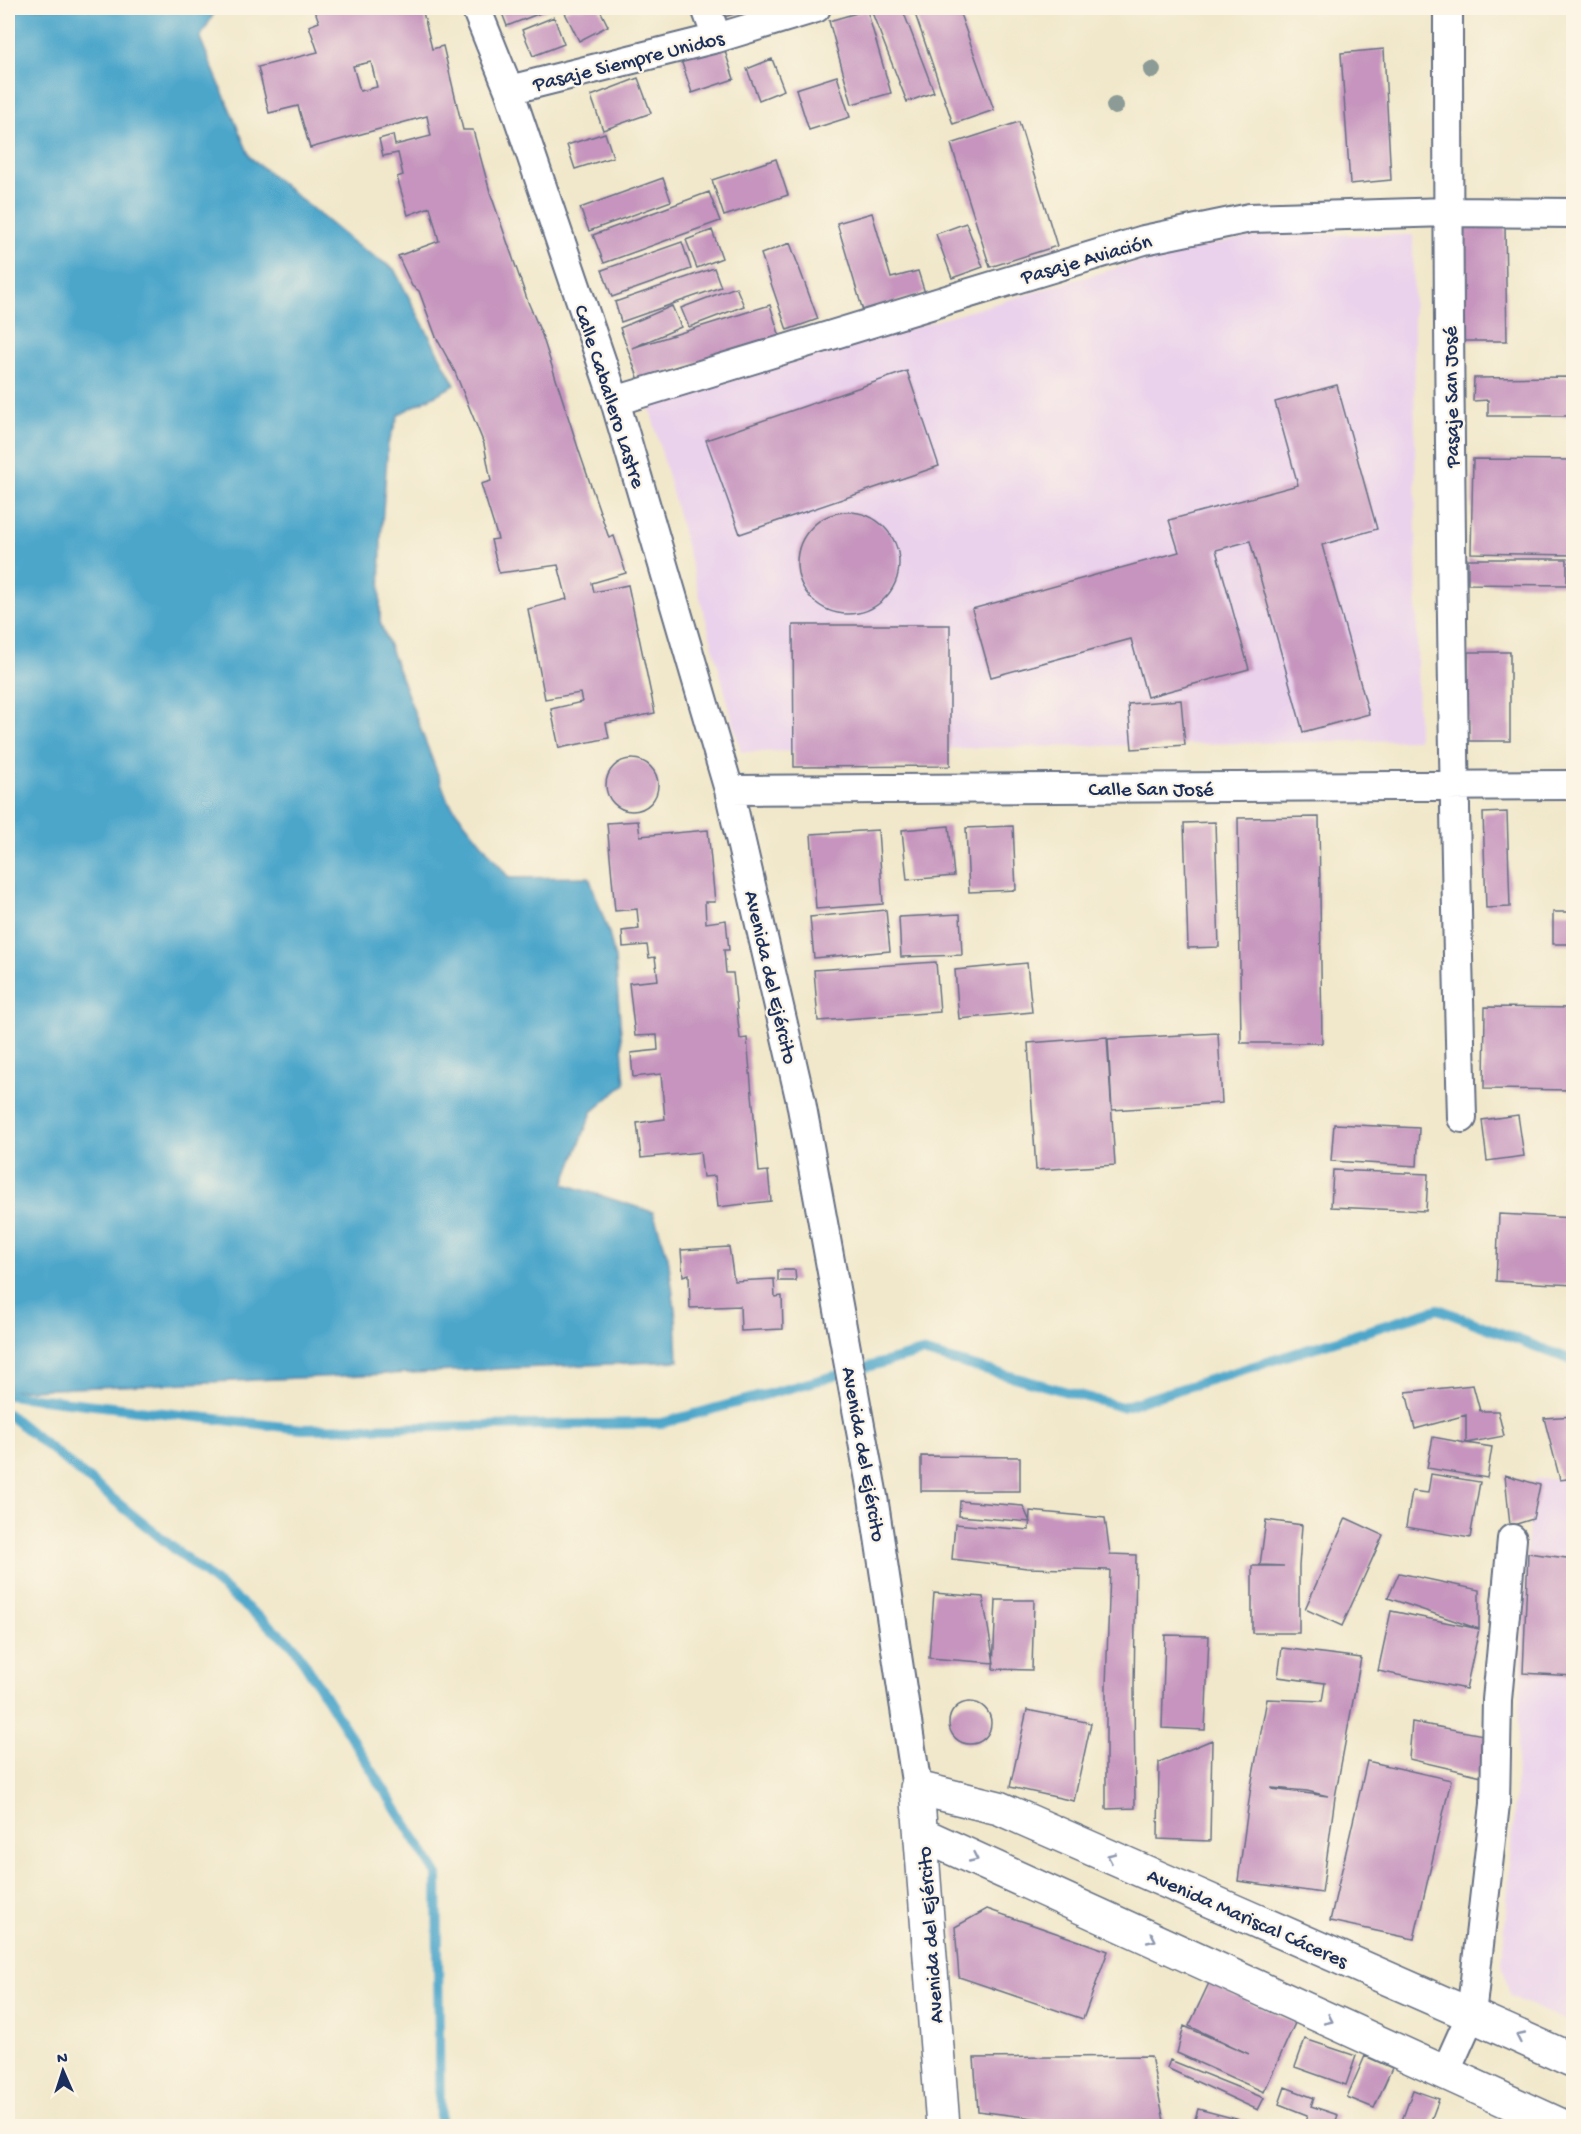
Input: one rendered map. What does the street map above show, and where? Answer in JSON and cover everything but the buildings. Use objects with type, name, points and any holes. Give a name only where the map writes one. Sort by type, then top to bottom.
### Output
[{"type":"main road","name":"Avenida del Ejército","points":[[917,1788],[943,2127]]},
{"type":"main road","name":"Avenida Mariscal Cáceres","points":[[917,1788],[999,1808],[1472,2014],[1574,2061]]},
{"type":"main road","points":[[921,1834],[1562,2127]]},
{"type":"street","name":"Calle Caballero Lastre","points":[[476,8],[509,90],[615,400],[729,790]]},
{"type":"street","points":[[706,8],[717,38]]},
{"type":"street","name":"Pasaje Siempre Unidos","points":[[509,90],[717,38],[816,8]]},
{"type":"street","name":"Pasaje San José","points":[[1448,8],[1454,786],[1462,1118]]},
{"type":"street","name":"Pasaje Aviación","points":[[615,400],[1144,240],[1250,218],[1448,212],[1574,213]]},
{"type":"street","name":"Calle San José","points":[[729,790],[1574,785]]},
{"type":"street","name":"Avenida del Ejército","points":[[729,790],[801,1102],[873,1497],[917,1788]]},
{"type":"street","points":[[1445,2073],[1472,2014],[1495,1804],[1497,1701],[1512,1539]]},
{"type":"shaded area","points":[[1264,234],[1413,235],[1418,740],[741,752],[649,405],[1154,257]]},
{"type":"shaded area","points":[[1535,1479],[1573,1479],[1573,2024],[1510,1996],[1502,1963],[1516,1785],[1527,1544]]},
{"type":"water","points":[[8,8],[217,8],[200,38],[250,157],[355,244],[394,269],[455,385],[399,414],[388,444],[381,537],[380,622],[448,801],[509,878],[589,877],[609,933],[615,959],[625,1084],[592,1112],[564,1184],[653,1212],[668,1257],[676,1317],[678,1361],[8,1391]]},
{"type":"waterway","points":[[8,1395],[302,1429],[662,1423],[922,1352],[1122,1407],[1438,1309],[1574,1361]]},
{"type":"waterway","points":[[8,1414],[293,1645],[437,1874],[440,2126]]}]
